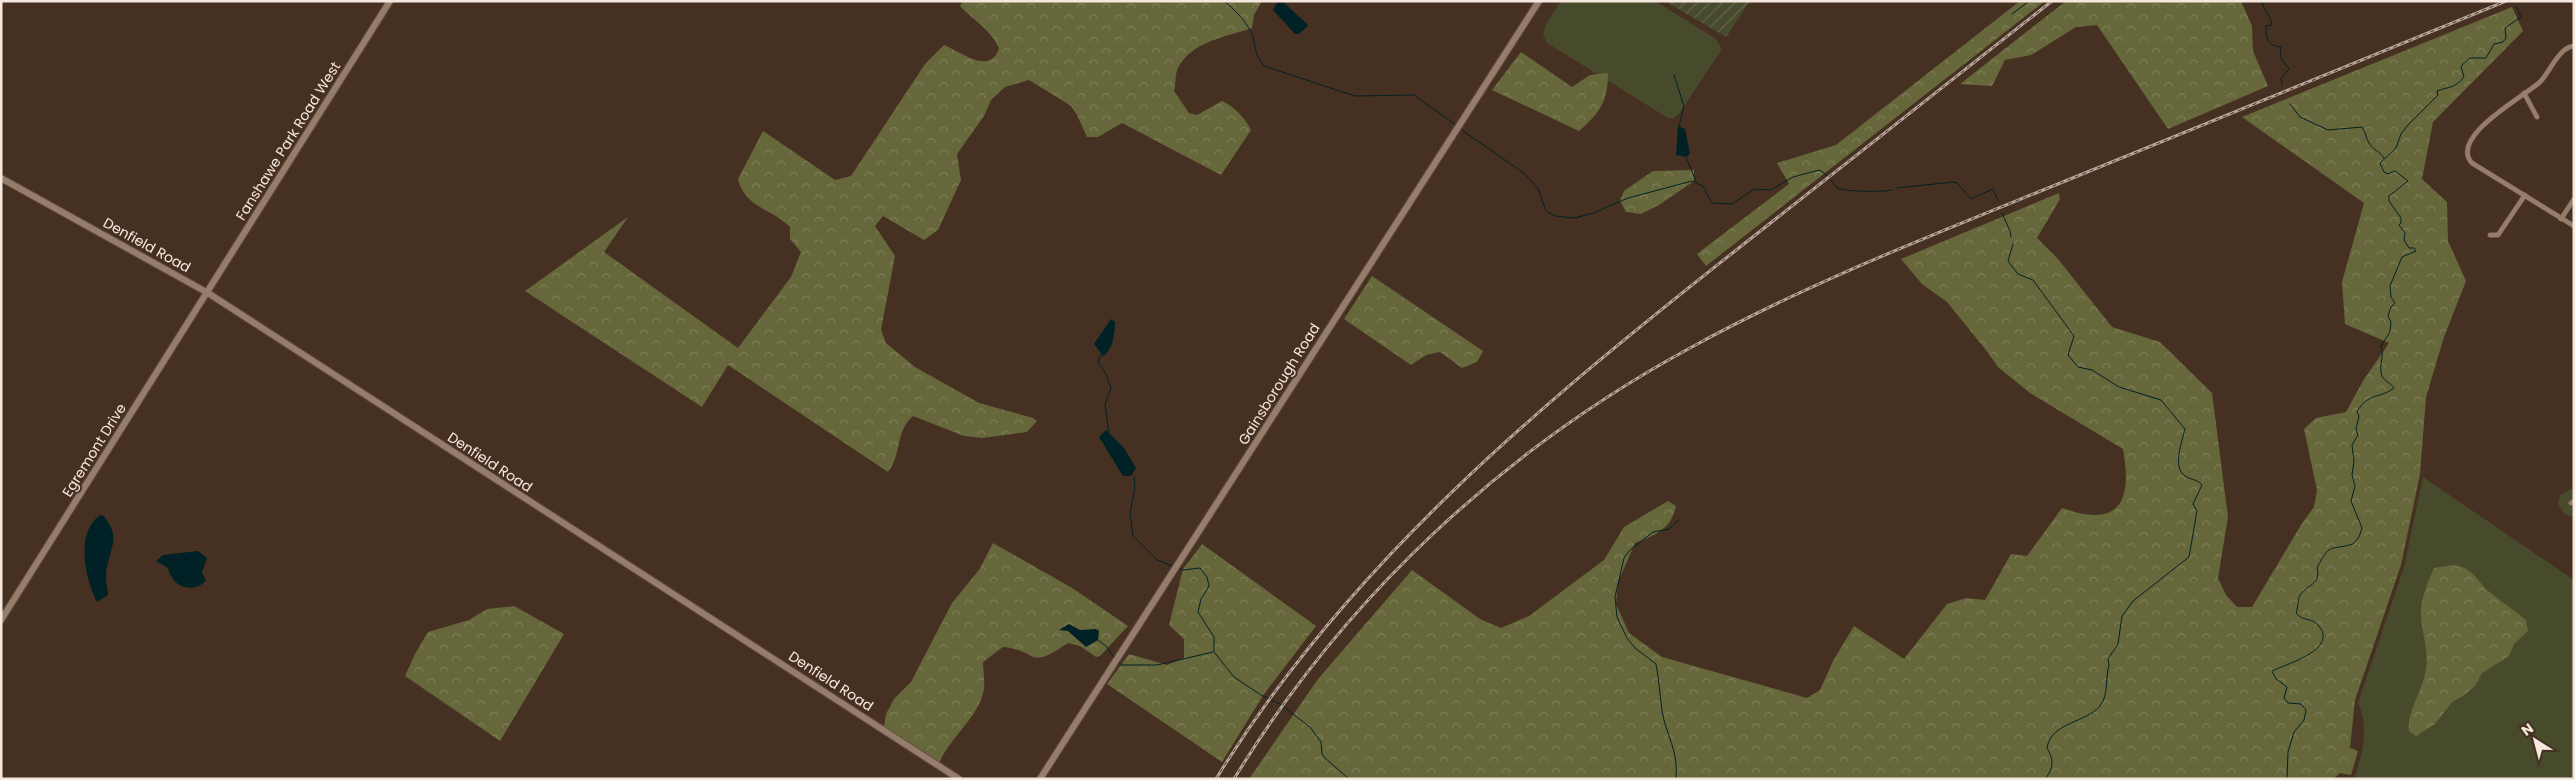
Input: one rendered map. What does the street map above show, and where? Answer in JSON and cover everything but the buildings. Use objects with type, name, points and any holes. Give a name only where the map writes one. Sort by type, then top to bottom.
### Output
[{"type":"main road","name":"Fanshawe Park Road West","points":[[208,293],[390,1]]},
{"type":"main road","name":"Gainsborough Road","points":[[1040,779],[1539,1]]},
{"type":"main road","name":"Denfield Road","points":[[1,178],[208,293],[958,779]]},
{"type":"main road","name":"Egremont Drive","points":[[1,620],[208,293]]},
{"type":"street","points":[[2574,46],[2564,50],[2542,80],[2482,126],[2468,144],[2467,150],[2467,155],[2472,163],[2574,226]]},
{"type":"street","points":[[2524,93],[2537,117]]},
{"type":"street","points":[[2490,235],[2498,235],[2525,195]]},
{"type":"street","points":[[2561,219],[2574,198]]},
{"type":"green space","points":[[963,1],[1262,1],[1254,15],[1252,28],[1221,37],[1201,46],[1184,59],[1176,73],[1174,91],[1189,113],[1197,115],[1222,101],[1239,113],[1251,130],[1221,175],[1122,123],[1098,137],[1087,137],[1071,106],[1029,80],[1005,87],[991,100],[984,116],[957,154],[961,180],[938,230],[924,240],[883,216],[875,226],[895,256],[881,330],[886,343],[915,367],[979,403],[1033,418],[1037,421],[1027,432],[982,438],[964,436],[913,416],[903,429],[895,458],[888,472],[728,365],[702,407],[525,291],[628,217],[604,252],[738,348],[791,277],[801,252],[790,239],[790,227],[759,207],[741,189],[738,179],[763,131],[835,180],[851,176],[925,64],[944,45],[975,60],[989,60],[995,56],[999,48],[995,41],[960,6]]},
{"type":"green space","points":[[1561,1],[1655,1],[1716,39],[1722,49],[1679,114],[1674,118],[1668,118],[1547,43],[1543,35],[1546,24]]},
{"type":"green space","points":[[1665,1],[1750,1],[1726,37]]},
{"type":"green space","points":[[2020,1],[2045,1],[1706,266],[1697,254],[1789,184],[1777,163],[1836,145]]},
{"type":"green space","points":[[2066,1],[2241,1],[2252,26],[2253,51],[2268,86],[2168,129],[2097,25],[2076,27],[2031,55],[2005,60],[1992,86],[1960,84]]},
{"type":"green space","points":[[2512,7],[2523,31],[2433,122],[2422,179],[2447,202],[2448,241],[2466,281],[2444,337],[2426,397],[2420,474],[2401,565],[2355,700],[2350,748],[2358,751],[2351,775],[2340,773],[2333,779],[1249,779],[1318,679],[1412,570],[1480,619],[1501,628],[1529,616],[1604,560],[1624,527],[1668,501],[1676,506],[1674,514],[1666,526],[1656,534],[1635,543],[1618,582],[1616,604],[1629,633],[1662,657],[1807,698],[1820,690],[1833,661],[1854,626],[1904,659],[1947,604],[1966,598],[1985,600],[2011,554],[2027,556],[2062,508],[2097,515],[2109,513],[2117,507],[2123,497],[2126,484],[2123,449],[2030,393],[1998,367],[1947,302],[1922,284],[1901,259],[2059,193],[2060,199],[2037,238],[2058,259],[2112,327],[2160,342],[2212,393],[2228,517],[2218,578],[2226,595],[2237,607],[2252,607],[2301,525],[2314,507],[2317,490],[2304,429],[2316,418],[2346,412],[2363,381],[2389,343],[2345,324],[2342,282],[2364,203],[2242,117]]},
{"type":"green space","points":[[1521,52],[1572,87],[1590,75],[1608,73],[1608,83],[1601,106],[1579,131],[1492,90]]},
{"type":"green space","points":[[1694,170],[1694,181],[1659,205],[1641,214],[1626,212],[1620,201],[1624,191],[1653,171]]},
{"type":"green space","points":[[1372,276],[1483,351],[1477,362],[1462,368],[1440,352],[1426,355],[1411,365],[1344,319]]},
{"type":"green space","points":[[2423,477],[2574,580],[2574,779],[2354,779],[2364,741],[2364,722],[2358,703],[2404,567]]},
{"type":"green space","points":[[2570,489],[2574,490],[2573,517],[2564,514],[2558,504],[2560,495]]},
{"type":"green space","points":[[993,543],[1072,588],[1128,626],[1100,656],[1096,657],[1080,646],[1068,643],[1039,658],[1015,649],[1003,647],[983,662],[984,689],[981,699],[970,719],[948,747],[938,766],[884,727],[886,714],[894,699],[911,682],[952,603],[979,570]]},
{"type":"green space","points":[[1202,544],[1316,626],[1264,694],[1222,762],[1107,684],[1129,654],[1167,665],[1184,658],[1184,639],[1169,625],[1183,569]]},
{"type":"green space","points":[[2453,565],[2465,568],[2473,574],[2487,590],[2526,620],[2528,631],[2514,644],[2509,656],[2482,673],[2475,686],[2452,702],[2435,724],[2416,736],[2409,731],[2409,723],[2422,685],[2427,663],[2421,616],[2423,597],[2434,568]]},
{"type":"green space","points":[[514,606],[564,634],[500,741],[405,676],[428,632],[469,620],[487,609]]},
{"type":"water","points":[[1282,1],[1307,24],[1308,26],[1299,34],[1295,34],[1273,10],[1276,4]]},
{"type":"water","points":[[1678,126],[1685,129],[1690,154],[1686,157],[1676,155]]},
{"type":"water","points":[[1111,319],[1115,322],[1114,336],[1109,350],[1103,356],[1094,344]]},
{"type":"water","points":[[1106,430],[1124,448],[1136,468],[1131,476],[1123,476],[1099,437]]},
{"type":"water","points":[[100,515],[104,516],[112,530],[113,541],[106,570],[108,595],[97,602],[86,569],[85,544],[87,533],[92,523]]},
{"type":"water","points":[[198,551],[207,558],[202,572],[206,581],[194,587],[188,588],[178,584],[168,568],[156,561],[163,555]]},
{"type":"water","points":[[1069,624],[1080,630],[1096,629],[1099,631],[1098,640],[1086,647],[1068,631],[1059,630]]},
{"type":"waterway","points":[[1224,1],[1249,28],[1253,36],[1258,58],[1264,66],[1355,96],[1414,95],[1456,125]]},
{"type":"waterway","points":[[2012,14],[2029,1]]},
{"type":"waterway","points":[[2262,1],[2272,25],[2266,26],[2268,41],[2273,45],[2281,47],[2280,57],[2289,69],[2281,78],[2282,85]]},
{"type":"waterway","points":[[2287,779],[2288,752],[2294,732],[2304,720],[2306,710],[2301,704],[2288,703],[2284,698],[2287,687],[2276,679],[2272,671],[2308,655],[2322,642],[2323,635],[2319,626],[2296,613],[2299,597],[2317,578],[2317,568],[2325,554],[2331,549],[2353,544],[2359,537],[2362,528],[2351,501],[2355,486],[2352,475],[2354,461],[2352,445],[2358,435],[2356,429],[2359,416],[2357,412],[2365,401],[2394,388],[2383,378],[2381,372],[2381,346],[2390,332],[2391,322],[2388,316],[2391,307],[2395,303],[2391,297],[2390,286],[2402,257],[2416,251],[2414,248],[2409,248],[2404,240],[2405,233],[2399,225],[2401,218],[2389,201],[2389,196],[2408,181],[2395,171],[2388,174],[2384,172],[2380,163],[2396,148],[2401,134],[2408,125],[2438,95],[2437,91],[2461,81],[2464,77],[2461,66],[2470,58],[2486,58],[2494,44],[2503,42],[2506,38],[2505,28],[2521,17],[2516,6]]},
{"type":"waterway","points":[[1674,75],[1684,106],[1679,126]]},
{"type":"waterway","points":[[2290,104],[2300,117],[2328,130],[2362,127],[2368,141],[2384,158]]},
{"type":"waterway","points":[[1459,128],[1525,174],[1538,189],[1546,211],[1555,216],[1575,218],[1593,213],[1628,198],[1692,181],[1703,186],[1712,203],[1732,204],[1754,189],[1771,190],[1793,177],[1819,170],[1838,188],[1865,191],[1892,190]]},
{"type":"waterway","points":[[1686,157],[1696,181]]},
{"type":"waterway","points":[[1897,188],[1953,182],[1957,183],[1971,199],[1993,189],[1998,201]]},
{"type":"waterway","points":[[2002,213],[2011,237]]},
{"type":"waterway","points":[[2013,244],[2008,261],[2018,274],[2033,280],[2074,336],[2068,355],[2078,367],[2092,370],[2119,387],[2161,400],[2185,429],[2178,461],[2181,472],[2202,485],[2193,504],[2197,511],[2189,557],[2133,601],[2122,616],[2118,644],[2108,659],[2106,692],[2103,702],[2094,712],[2062,728],[2050,739],[2047,748],[2052,764],[2045,779]]},
{"type":"waterway","points":[[1101,354],[1098,362],[1107,376],[1111,389],[1105,404],[1109,433]]},
{"type":"waterway","points":[[1134,477],[1135,487],[1130,514],[1133,536],[1157,560],[1173,566]]},
{"type":"waterway","points":[[1676,779],[1676,760],[1662,711],[1656,664],[1635,648],[1627,638],[1617,617],[1615,597],[1624,558],[1630,550],[1653,532],[1669,529],[1679,520]]},
{"type":"waterway","points":[[1179,568],[1183,570],[1200,568],[1207,577],[1209,586],[1201,599],[1198,612],[1214,637],[1214,652],[1234,677],[1261,695],[1280,704],[1310,727],[1321,742],[1322,754],[1349,779]]},
{"type":"waterway","points":[[1098,640],[1106,646],[1114,657]]},
{"type":"waterway","points":[[1119,662],[1121,665],[1157,665],[1213,652]]},
{"type":"railway","points":[[1216,779],[1268,701],[1325,628],[1387,558],[1452,492],[1520,429],[1662,309],[2052,1]]},
{"type":"railway","points":[[1234,779],[1278,713],[1326,650],[1378,590],[1434,534],[1493,481],[1556,432],[1622,388],[1690,348],[1823,282],[1961,223],[2506,1]]}]
